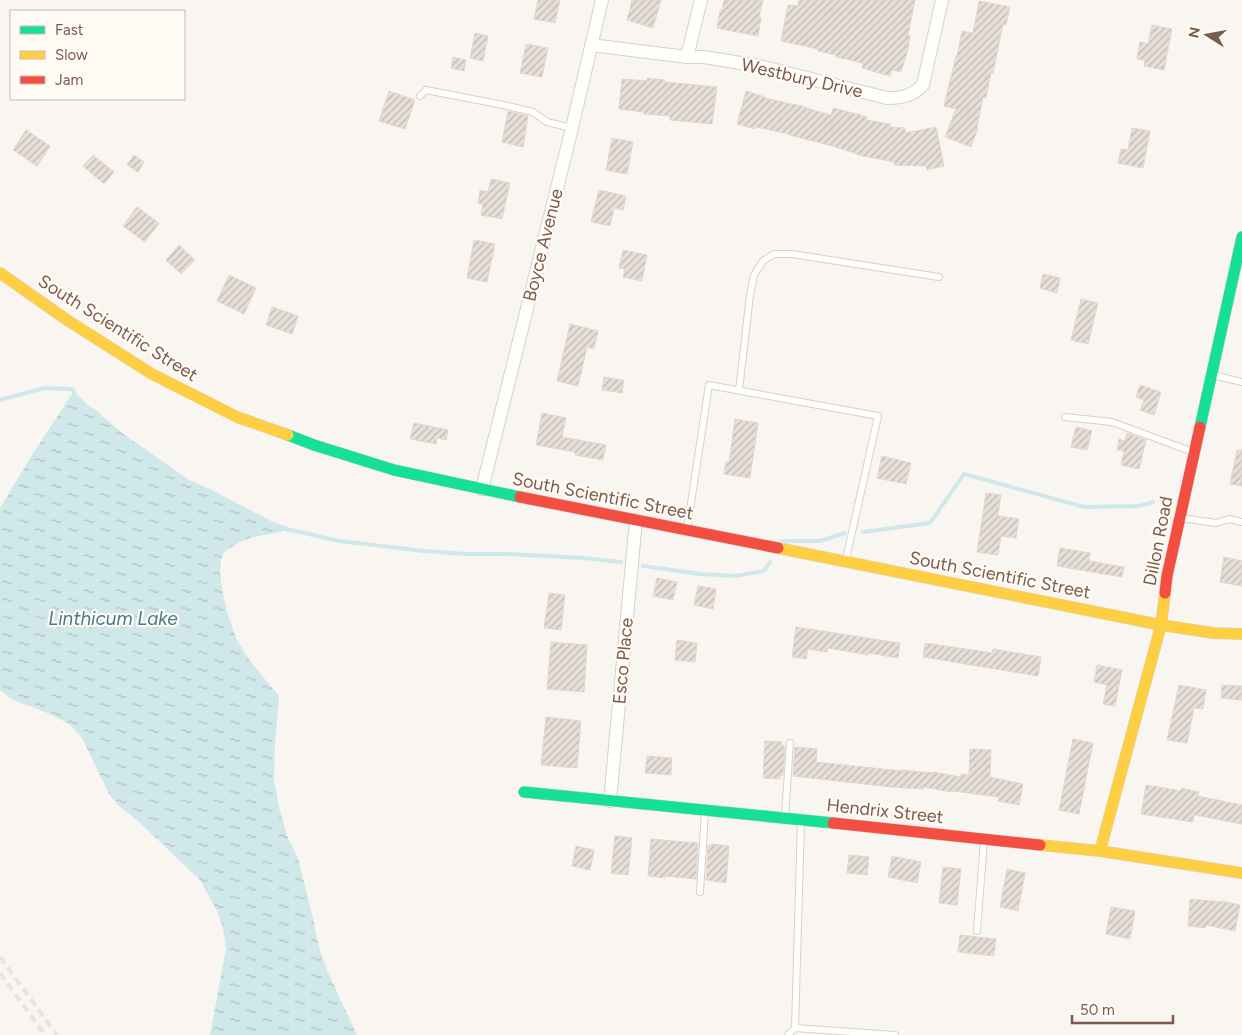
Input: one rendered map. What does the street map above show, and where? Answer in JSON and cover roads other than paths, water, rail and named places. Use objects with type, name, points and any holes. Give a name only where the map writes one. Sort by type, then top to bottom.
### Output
[{"type":"street","name":"Boyce Avenue","points":[[482,489],[602,0]]},
{"type":"street","points":[[687,57],[701,0]]},
{"type":"street","name":"Westbury Drive","points":[[591,45],[687,57],[704,57],[760,66],[887,98],[899,98],[917,91],[923,85],[942,0]]},
{"type":"street","name":"Dillon Road","points":[[1100,851],[1161,625],[1167,576],[1194,452],[1234,287],[1242,236]]},
{"type":"street","name":"South Scientific Street","points":[[0,273],[67,320],[152,374],[196,397],[237,416],[314,445],[394,470],[1161,625],[1214,633],[1242,634]]},
{"type":"street","name":"Esco Place","points":[[610,801],[636,520]]},
{"type":"street","name":"Hendrix Street","points":[[524,792],[1100,851],[1242,873]]},
{"type":"lane","points":[[420,96],[426,90],[503,104],[533,112],[547,122],[572,128]]},
{"type":"lane","points":[[739,390],[754,275],[763,261],[774,254],[792,254],[939,277]]},
{"type":"lane","points":[[1212,375],[1242,382]]},
{"type":"lane","points":[[687,530],[709,385],[878,416],[845,562]]},
{"type":"lane","points":[[1065,417],[1112,422],[1194,452]]},
{"type":"lane","points":[[1180,518],[1216,523],[1229,520],[1242,522]]},
{"type":"lane","points":[[785,818],[790,743]]},
{"type":"lane","points":[[700,892],[706,810]]},
{"type":"lane","points":[[788,1035],[795,1028],[801,819]]},
{"type":"lane","points":[[977,931],[984,838]]},
{"type":"lane","points":[[795,1028],[895,1035]]},
{"type":"water","name":"Linthicum Lake","points":[[74,391],[122,433],[189,480],[271,521],[287,527],[281,532],[253,537],[240,542],[224,552],[220,573],[222,589],[227,612],[236,638],[250,661],[279,696],[274,780],[279,807],[287,836],[298,858],[317,940],[326,968],[357,1035],[210,1035],[226,949],[223,928],[217,911],[200,880],[138,821],[119,806],[109,794],[82,738],[69,724],[50,714],[11,699],[0,690],[0,508]]},
{"type":"waterway","points":[[0,400],[44,388],[71,389],[74,391],[74,394]]},
{"type":"waterway","points":[[863,532],[930,523],[964,474],[1084,507],[1138,506],[1153,502]]},
{"type":"waterway","points":[[282,528],[339,541],[424,551],[584,558],[621,562]]},
{"type":"waterway","points":[[781,541],[820,541],[845,533]]},
{"type":"waterway","points":[[643,566],[700,574],[735,576],[764,571],[770,562]]},
{"type":"railway","points":[[0,957],[57,1035]]},
{"type":"railway","points":[[0,973],[45,1035]]}]
